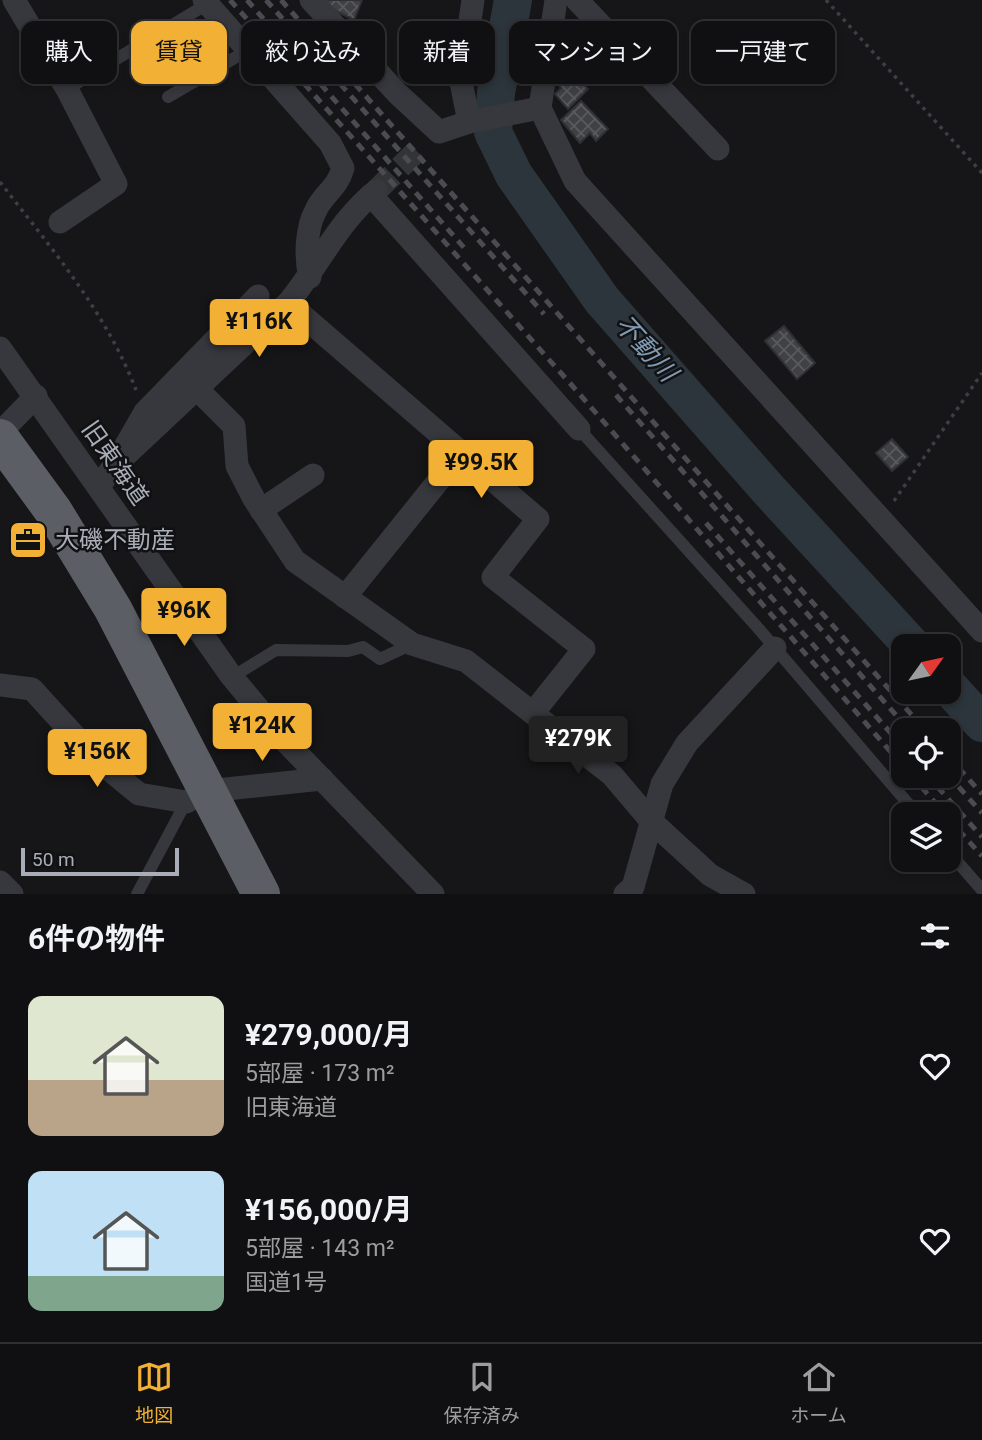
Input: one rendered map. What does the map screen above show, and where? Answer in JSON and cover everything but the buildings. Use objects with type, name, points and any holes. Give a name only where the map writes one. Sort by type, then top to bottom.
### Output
[{"type":"highway","points":[[0,435],[54,512],[113,609],[196,797],[261,894]]},
{"type":"street","points":[[14,0],[67,89],[117,184],[60,222]]},
{"type":"street","points":[[311,0],[397,93],[432,138],[469,122],[540,108]]},
{"type":"street","points":[[469,122],[461,82],[473,0]]},
{"type":"street","points":[[556,0],[540,108],[575,181],[883,518],[982,631]]},
{"type":"street","points":[[577,0],[718,149]]},
{"type":"street","points":[[205,2],[241,42]]},
{"type":"street","points":[[278,84],[330,143],[343,168],[339,183],[315,210],[306,258],[310,277]]},
{"type":"street","points":[[114,466],[288,303],[310,277],[334,238],[374,193],[579,429]]},
{"type":"street","points":[[99,486],[114,466],[145,412],[258,296]]},
{"type":"street","points":[[288,303],[538,519],[493,577],[584,649],[533,713]]},
{"type":"street","name":"旧東海道","points":[[0,348],[232,677],[322,779],[433,894]]},
{"type":"street","points":[[196,388],[234,426],[237,466],[261,510],[295,561],[412,644],[466,662],[612,775],[651,821],[710,875],[744,894]]},
{"type":"street","points":[[0,435],[36,396]]},
{"type":"street","points":[[345,597],[460,454]]},
{"type":"street","points":[[261,510],[313,475]]},
{"type":"street","points":[[625,894],[633,887],[662,784],[687,743],[775,648]]},
{"type":"street","points":[[0,685],[32,689],[94,757],[139,794],[196,797],[322,779]]},
{"type":"street","points":[[0,882],[12,894]]},
{"type":"lane","points":[[67,89],[205,2]]},
{"type":"lane","points":[[168,97],[241,54]]},
{"type":"lane","points":[[579,429],[775,648],[907,802]]},
{"type":"lane","points":[[232,677],[276,650],[348,651],[363,647],[380,659],[412,644]]},
{"type":"lane","points":[[137,894],[196,797]]},
{"type":"lane","points":[[961,866],[982,890]]},
{"type":"path","points":[[826,0],[982,173]]},
{"type":"path","points":[[0,182],[70,273],[120,349],[145,412]]},
{"type":"path","points":[[883,518],[982,373]]},
{"type":"waterway","name":"不動川","points":[[513,0],[496,93],[493,132],[514,175],[602,300],[767,488],[901,634]]},
{"type":"waterway","name":"不動川","points":[[961,700],[982,723]]},
{"type":"tunnel","points":[[376,191],[424,144]]},
{"type":"railway","points":[[230,0],[576,390],[891,752]]},
{"type":"railway","points":[[247,0],[466,250]]},
{"type":"railway","points":[[266,0],[544,314]]},
{"type":"railway","points":[[281,0],[914,718]]},
{"type":"railway","points":[[616,395],[899,718]]},
{"type":"railway","points":[[706,523],[891,733]]},
{"type":"railway","points":[[961,771],[982,794]]},
{"type":"railway","points":[[922,788],[935,802]]},
{"type":"railway","points":[[939,788],[982,837]]},
{"type":"railway","points":[[960,788],[982,813]]},
{"type":"railway","points":[[961,833],[982,856]]},
{"type":"place","name":"大磯不動産","points":[[28,540]]}]
